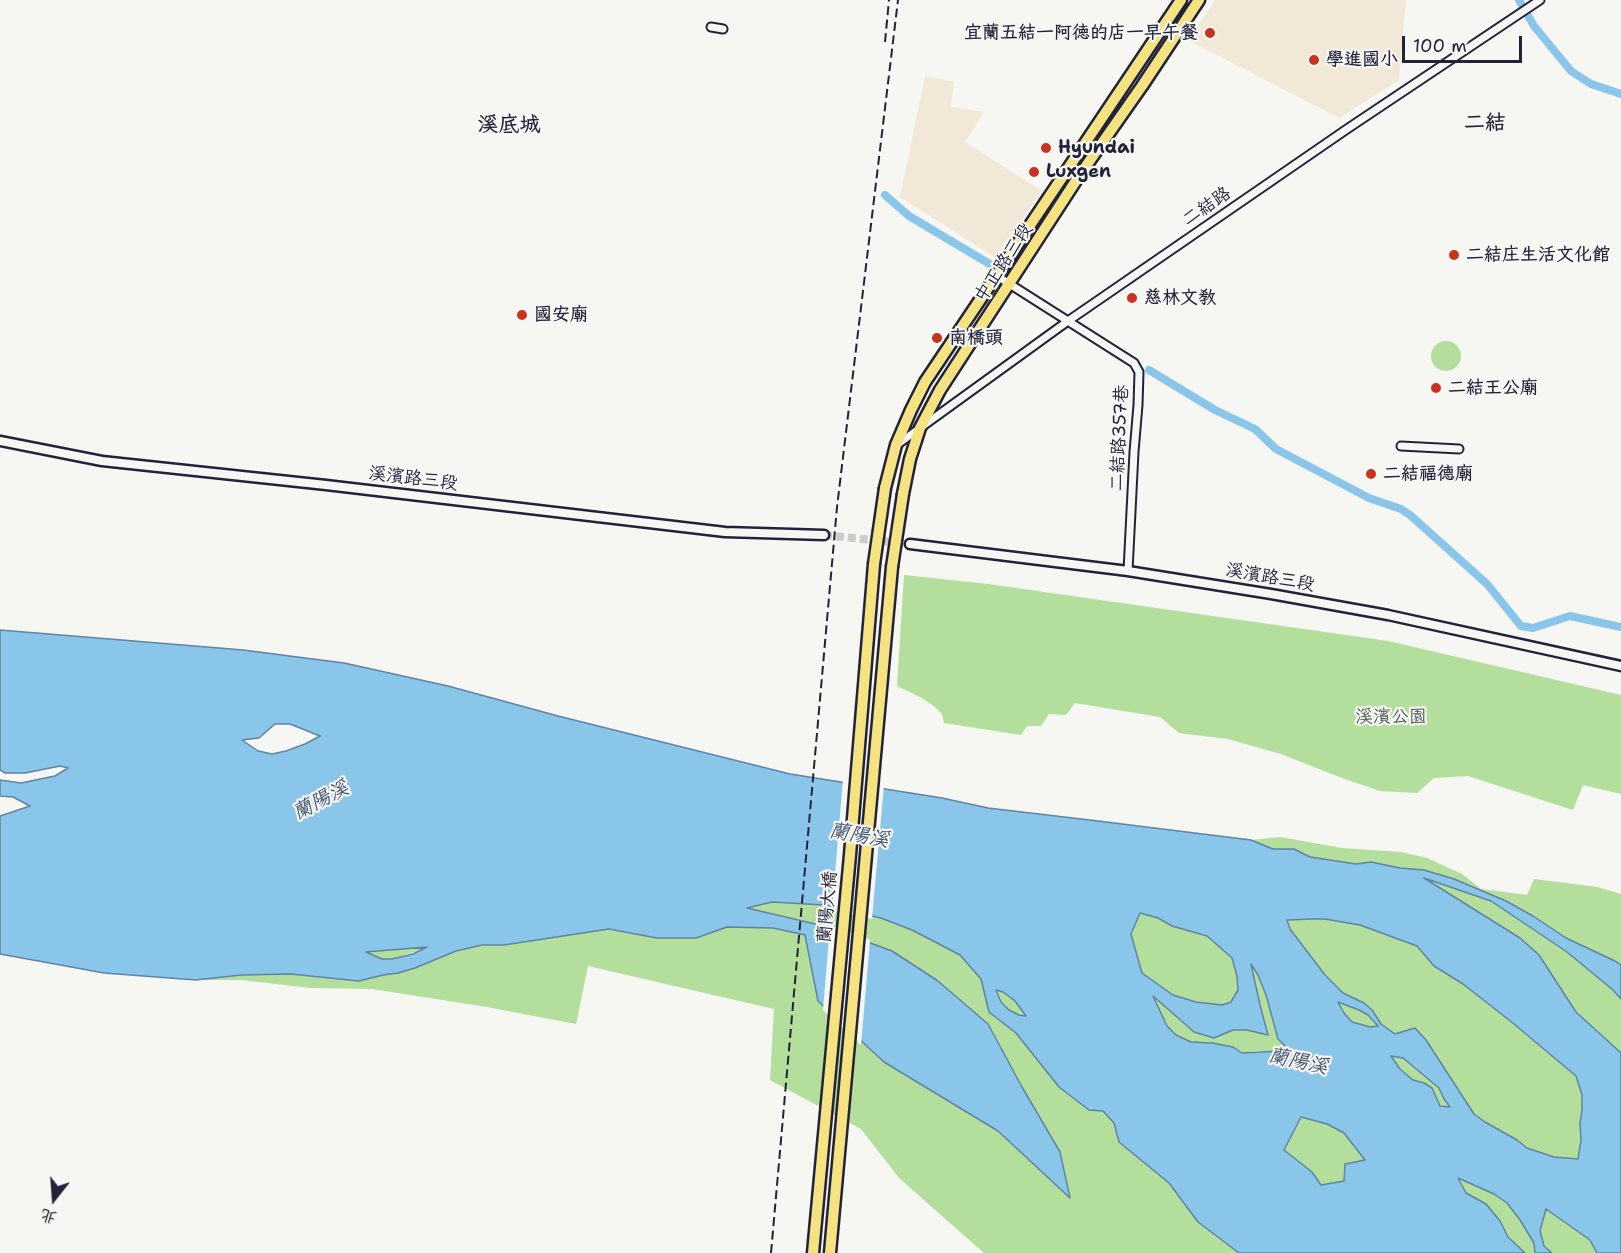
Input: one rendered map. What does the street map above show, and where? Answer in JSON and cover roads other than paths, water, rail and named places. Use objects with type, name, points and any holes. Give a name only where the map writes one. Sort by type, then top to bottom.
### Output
[{"type":"main road","points":[[1182,0],[1196,4]]},
{"type":"main road","name":"中正路三段","points":[[874,564],[885,488],[896,445],[910,410],[926,382],[1182,0]]},
{"type":"main road","name":"中正路三段","points":[[892,567],[910,459],[920,428],[940,390],[1079,176],[1196,4]]},
{"type":"main road","name":"蘭陽大橋","points":[[813,1253],[874,564]]},
{"type":"main road","name":"蘭陽大橋","points":[[831,1253],[892,567]]},
{"type":"street","name":"二結路","points":[[896,445],[1068,321],[1525,7],[1540,0]]},
{"type":"street","points":[[711,27],[723,29]]},
{"type":"street","name":"二結路357巷","points":[[997,276],[1134,363],[1139,372],[1128,571]]},
{"type":"street","points":[[1134,363],[1142,358]]},
{"type":"street","name":"溪濱路三段","points":[[0,441],[114,463],[326,485],[725,532],[824,534]]},
{"type":"street","points":[[1401,447],[1459,449]]},
{"type":"street","name":"溪濱路三段","points":[[910,544],[1128,571],[1272,594],[1388,615],[1621,666]]},
{"type":"water","name":"蘭陽溪","points":[[0,630],[243,650],[344,663],[448,686],[790,774],[942,798],[988,808],[1251,840],[1273,849],[1294,849],[1310,857],[1356,864],[1371,862],[1424,870],[1454,879],[1506,901],[1566,938],[1621,965],[1621,999],[1567,952],[1491,901],[1424,878],[1520,938],[1539,955],[1576,1012],[1621,1053],[1621,1253],[1597,1253],[1590,1240],[1546,1209],[1540,1231],[1544,1246],[1552,1253],[1535,1253],[1534,1243],[1507,1203],[1494,1194],[1458,1178],[1466,1193],[1486,1204],[1500,1221],[1508,1237],[1525,1253],[1239,1253],[1198,1222],[1169,1183],[1119,1142],[1114,1123],[1103,1111],[1089,1110],[1059,1087],[1016,1033],[989,1012],[981,979],[960,955],[912,930],[881,918],[824,905],[772,902],[747,908],[824,926],[892,951],[938,981],[988,1024],[1060,1152],[1070,1198],[998,1131],[884,1062],[818,1001],[805,935],[773,928],[727,927],[696,938],[657,938],[609,929],[504,945],[482,945],[456,951],[398,973],[359,981],[291,974],[241,975],[196,980],[104,973],[0,954],[0,816],[30,806],[13,797],[0,796],[0,780],[21,783],[55,776],[68,768],[60,766],[25,773],[5,773],[0,770]],"holes":[[[275,724],[290,724],[320,736],[305,744],[272,754],[258,751],[242,740],[259,738]],[[1140,913],[1158,918],[1172,926],[1207,936],[1232,958],[1238,990],[1231,1002],[1222,1005],[1196,1002],[1173,995],[1142,973],[1131,934]],[[1325,919],[1360,925],[1417,946],[1434,966],[1463,984],[1576,1076],[1582,1095],[1581,1140],[1578,1159],[1554,1157],[1527,1148],[1474,1114],[1426,1040],[1415,1028],[1395,1034],[1381,1024],[1372,1010],[1364,1003],[1343,993],[1325,975],[1290,929],[1287,920]],[[427,947],[413,954],[382,959],[366,952]],[[1251,964],[1266,995],[1278,1039],[1292,1053],[1281,1051],[1242,1053],[1233,1047],[1191,1042],[1176,1035],[1167,1026],[1153,996],[1194,1032],[1214,1038],[1233,1030],[1247,1030],[1268,1035]],[[996,990],[1015,1001],[1026,1016],[1009,1010],[1001,1002]],[[1338,1002],[1368,1015],[1378,1026],[1370,1027],[1352,1022]],[[1391,1056],[1403,1058],[1439,1088],[1450,1107],[1440,1106],[1432,1088],[1413,1080],[1400,1069]],[[1301,1117],[1327,1124],[1344,1133],[1365,1160],[1345,1164],[1344,1181],[1321,1185],[1312,1172],[1284,1150]]]},
{"type":"waterway","points":[[1519,0],[1534,26],[1571,71],[1591,84],[1621,94]]},
{"type":"waterway","points":[[885,195],[909,216],[993,266]]},
{"type":"waterway","points":[[1149,370],[1215,410],[1255,429],[1276,449],[1369,498],[1401,509],[1410,515],[1487,584],[1521,626],[1533,628],[1570,616],[1621,627]]},
{"type":"tunnel","points":[[824,535],[910,544]]},
{"type":"railway","points":[[885,42],[889,0]]},
{"type":"railway","points":[[771,1253],[837,507],[898,0]]},
{"type":"place","name":"宜蘭五結一阿徳的店一早午餐","points":[[1210,33]]},
{"type":"place","name":"學進國小","points":[[1314,60]]},
{"type":"place","name":"Hyundai","points":[[1046,148]]},
{"type":"place","name":"Luxgen","points":[[1034,172]]},
{"type":"place","name":"二結庄生活文化館","points":[[1454,255]]},
{"type":"place","name":"慈林文教","points":[[1132,298]]},
{"type":"place","name":"國安廟","points":[[522,315]]},
{"type":"place","name":"南橋頭","points":[[937,338]]},
{"type":"place","name":"二結王公廟","points":[[1436,388]]},
{"type":"place","name":"二結福德廟","points":[[1371,474]]},
{"type":"district","name":"二結","points":[[1485,124]]},
{"type":"district","name":"溪底城","points":[[509,126]]},
{"type":"park label","name":"溪濱公園","points":[[1391,717]]}]
